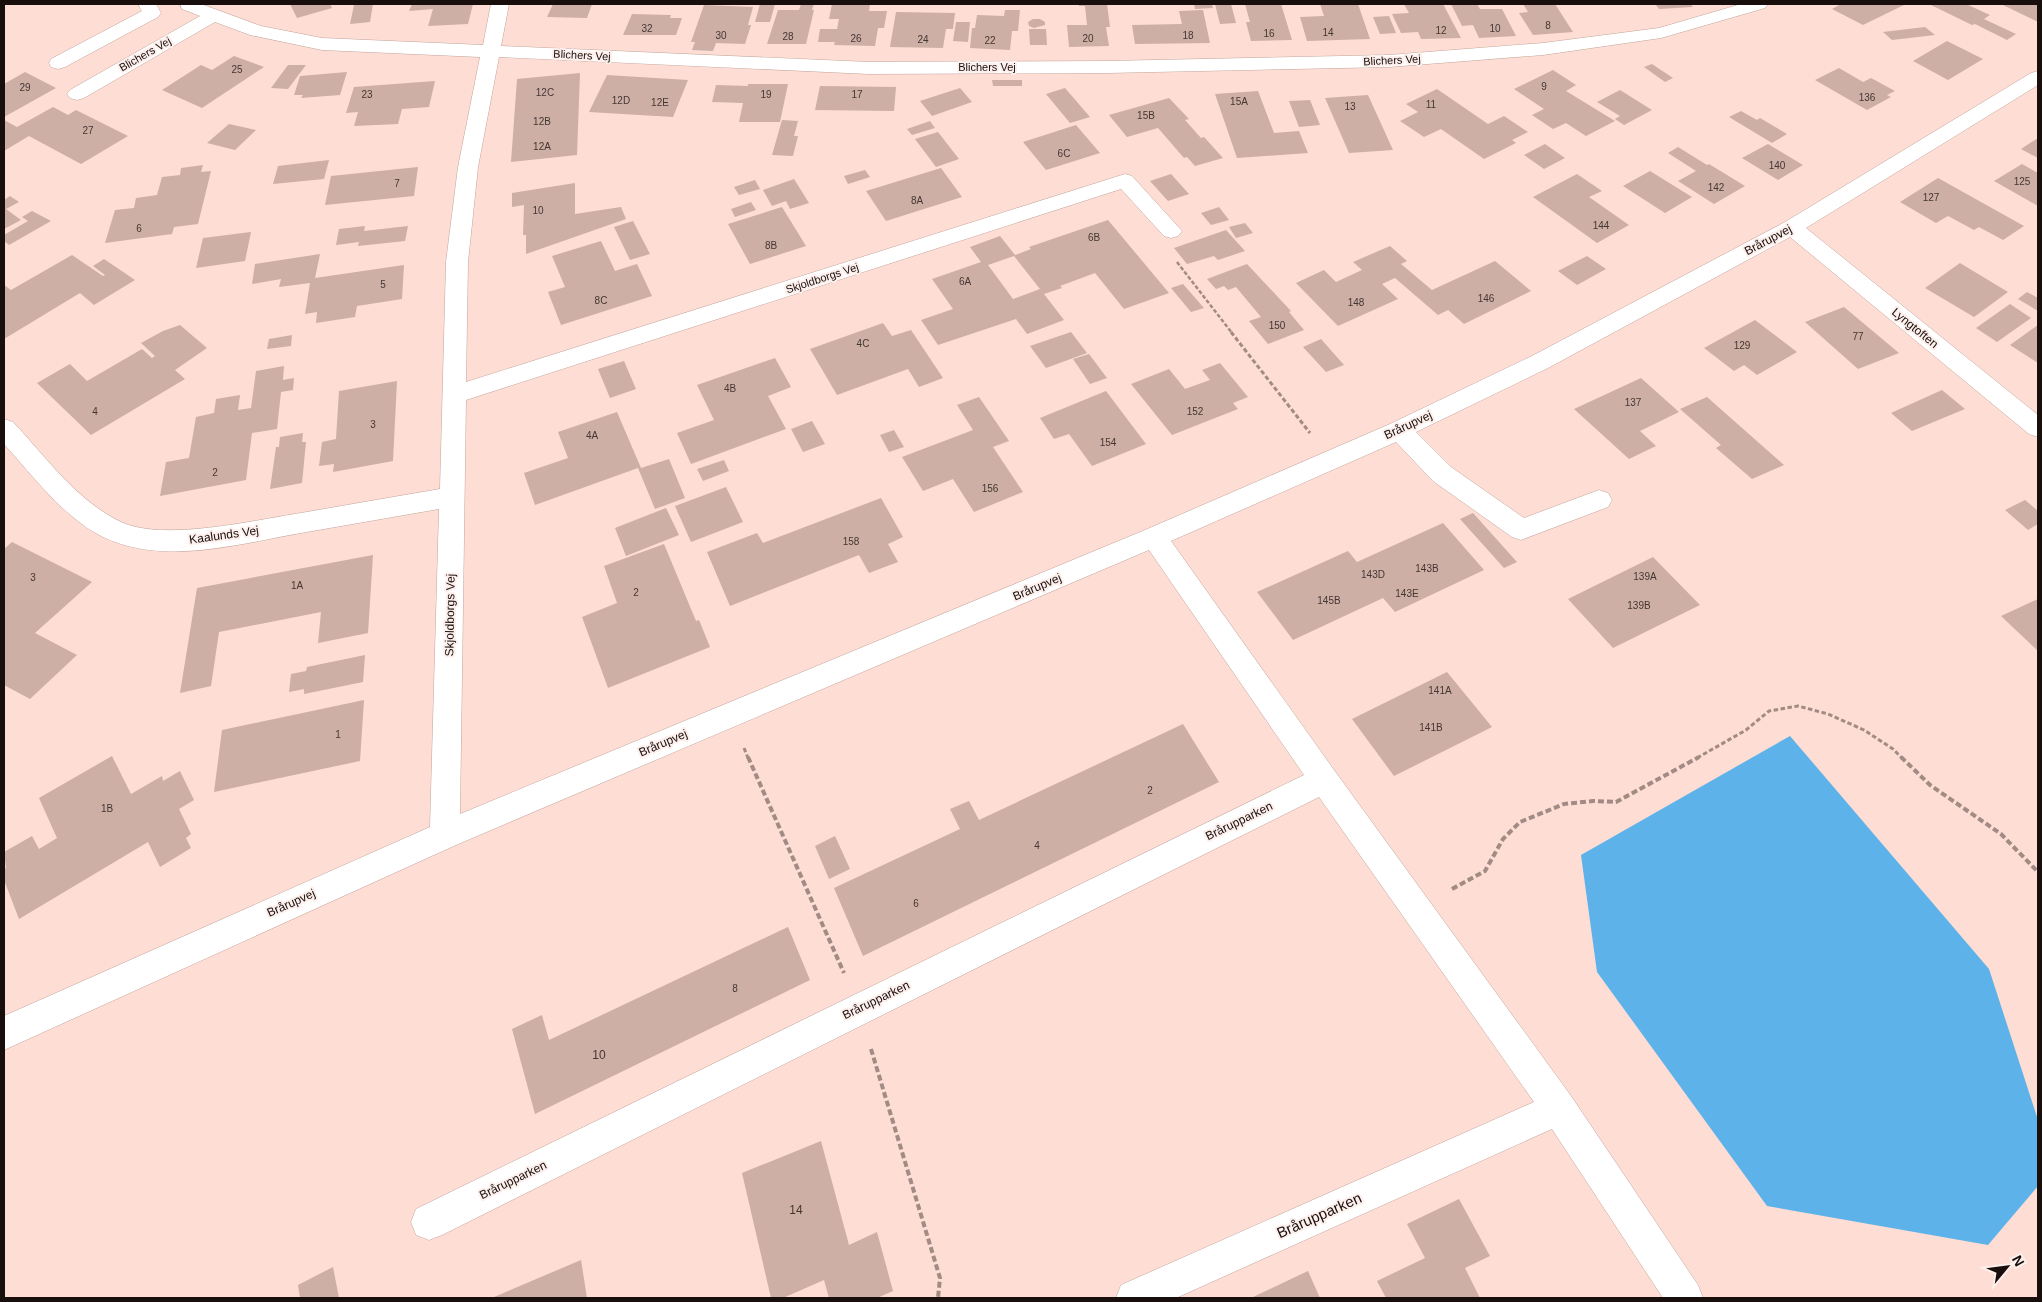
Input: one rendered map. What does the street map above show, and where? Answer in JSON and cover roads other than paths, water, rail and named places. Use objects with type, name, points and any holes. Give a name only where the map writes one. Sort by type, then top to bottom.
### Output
[{"type":"street","points":[[58,63],[152,13],[147,4]]},
{"type":"street","name":"Skjoldborgs Vej","points":[[445,835],[457,262],[468,167],[489,50],[500,4]]},
{"type":"street","name":"Blichers Vej","points":[[188,5],[256,31],[322,44],[869,68],[1108,67],[1390,61],[1543,49],[1662,33],[1759,4]]},
{"type":"street","name":"Blichers Vej","points":[[77,94],[214,15]]},
{"type":"street","name":"Brårupvej","points":[[4,1033],[60,1006],[445,835],[1154,537],[1399,430],[1540,362],[1792,227],[2038,77]]},
{"type":"street","name":"Skjoldborgs Vej","points":[[454,395],[1125,181],[1171,232]]},
{"type":"street","name":"Lyngtoften","points":[[1792,227],[2038,428]]},
{"type":"street","name":"Kaalunds Vej","points":[[4,428],[81,509],[113,530],[159,541],[201,540],[453,497]]},
{"type":"street","points":[[1399,430],[1442,474],[1521,530],[1599,500]]},
{"type":"street","points":[[1154,537],[1324,780],[1559,1108],[1685,1298]]},
{"type":"street","name":"Brårupparken","points":[[429,1222],[1324,780]]},
{"type":"street","name":"Brårupparken","points":[[1134,1298],[1559,1108]]},
{"type":"water","points":[[1790,736],[1989,969],[2038,1120],[2038,1186],[1988,1245],[1767,1206],[1597,972],[1581,855]]}]
